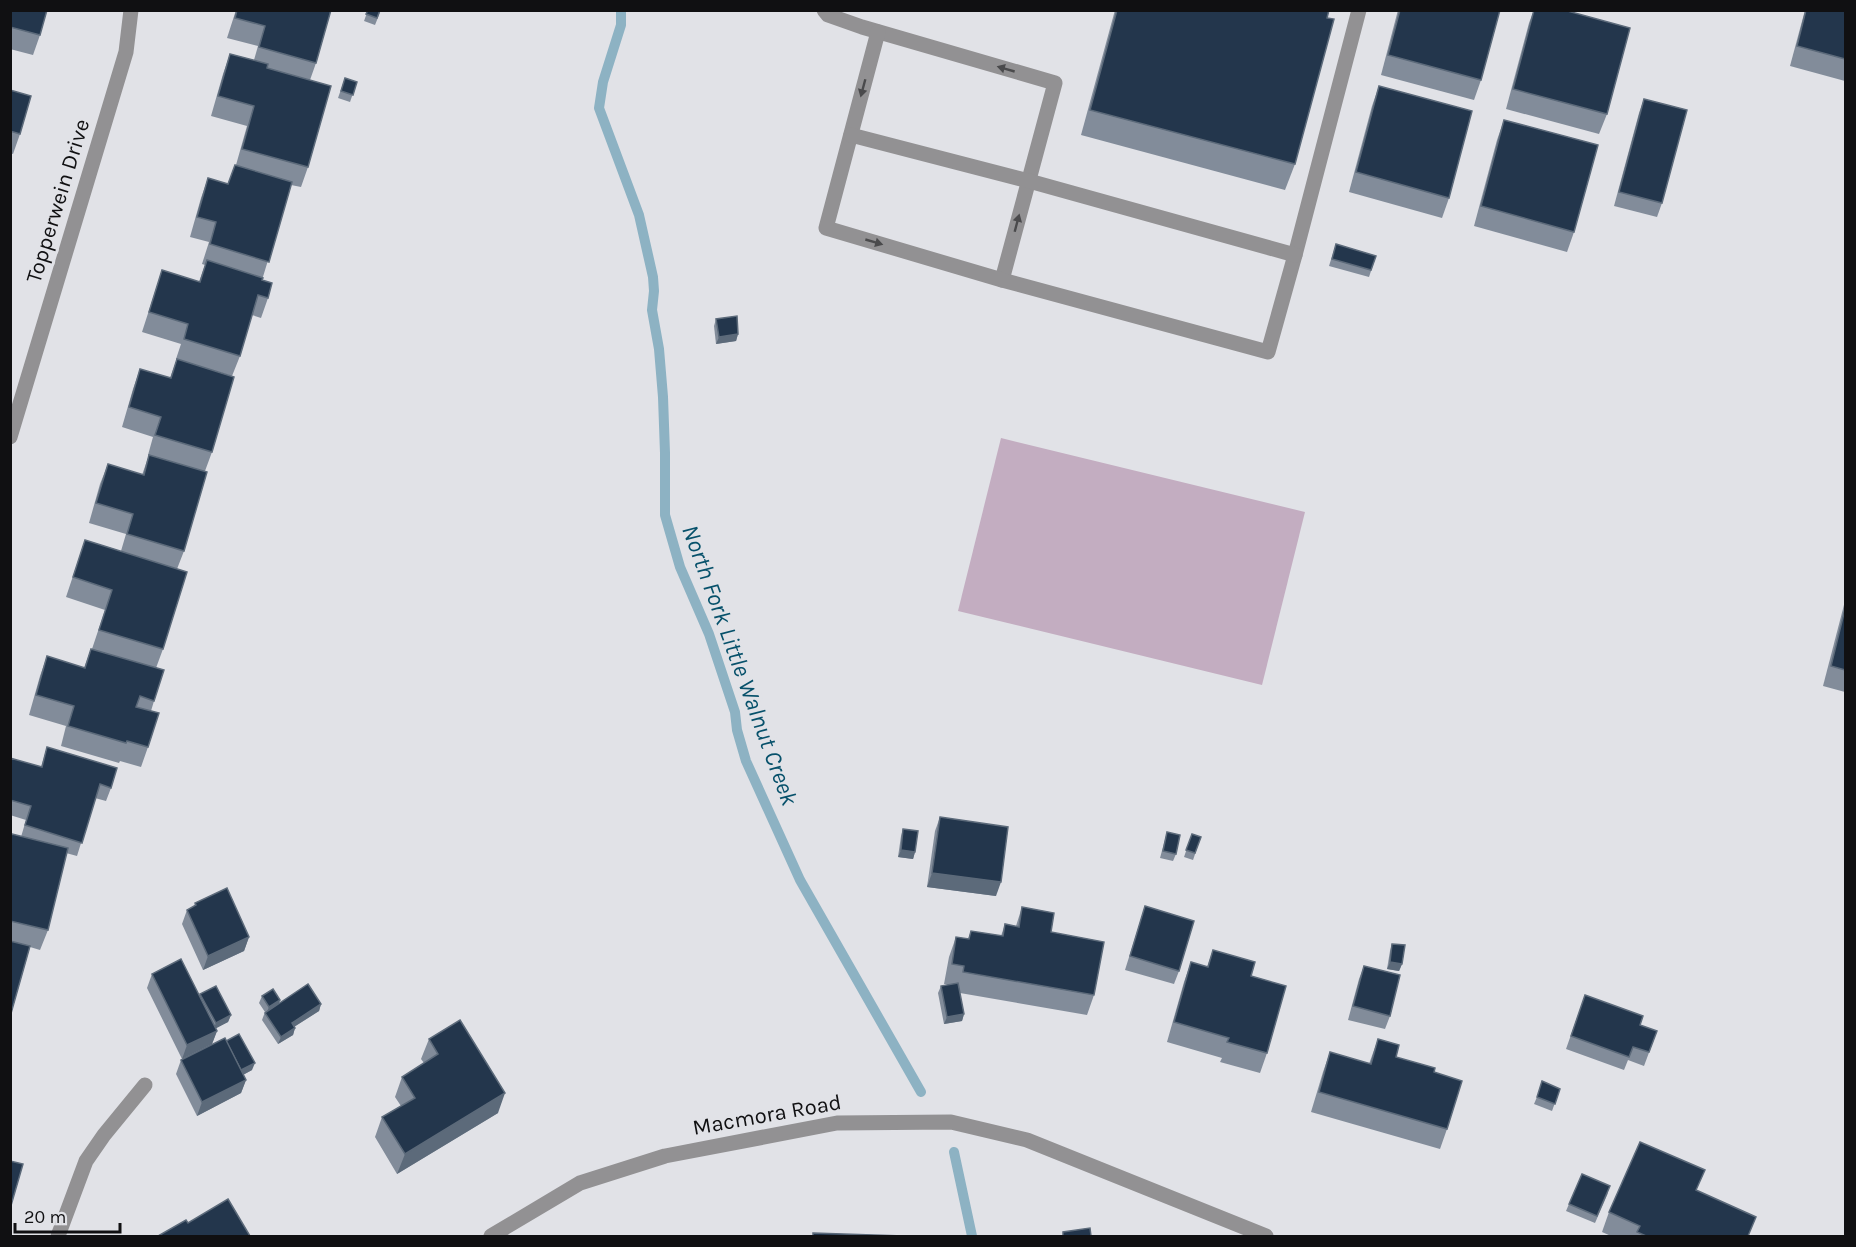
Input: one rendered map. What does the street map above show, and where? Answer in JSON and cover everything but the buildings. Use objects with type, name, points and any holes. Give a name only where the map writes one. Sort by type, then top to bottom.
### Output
[{"type":"street","name":"Topperwein Drive","points":[[10,437],[126,52],[131,10]]},
{"type":"street","points":[[824,10],[828,15],[878,32],[1054,83],[1002,280]]},
{"type":"street","points":[[878,32],[826,228],[1002,280],[1268,352],[1359,10]]},
{"type":"street","points":[[850,135],[1029,181],[1295,255]]},
{"type":"street","points":[[58,1236],[86,1161],[145,1085]]},
{"type":"street","name":"Macmora Road","points":[[490,1236],[580,1183],[665,1156],[837,1123],[951,1122],[1027,1140],[1266,1236]]},
{"type":"shaded area","points":[[1001,438],[1305,512],[1262,685],[958,611]]},
{"type":"waterway","name":"North Fork Little Walnut Creek","points":[[621,10],[621,25],[603,82],[599,108],[639,215],[653,277],[652,310],[659,349],[663,397],[665,515],[680,567],[709,634],[735,712],[737,730],[746,761],[800,880],[921,1092]]},
{"type":"waterway","name":"North Fork Little Walnut Creek","points":[[954,1152],[972,1236]]}]
